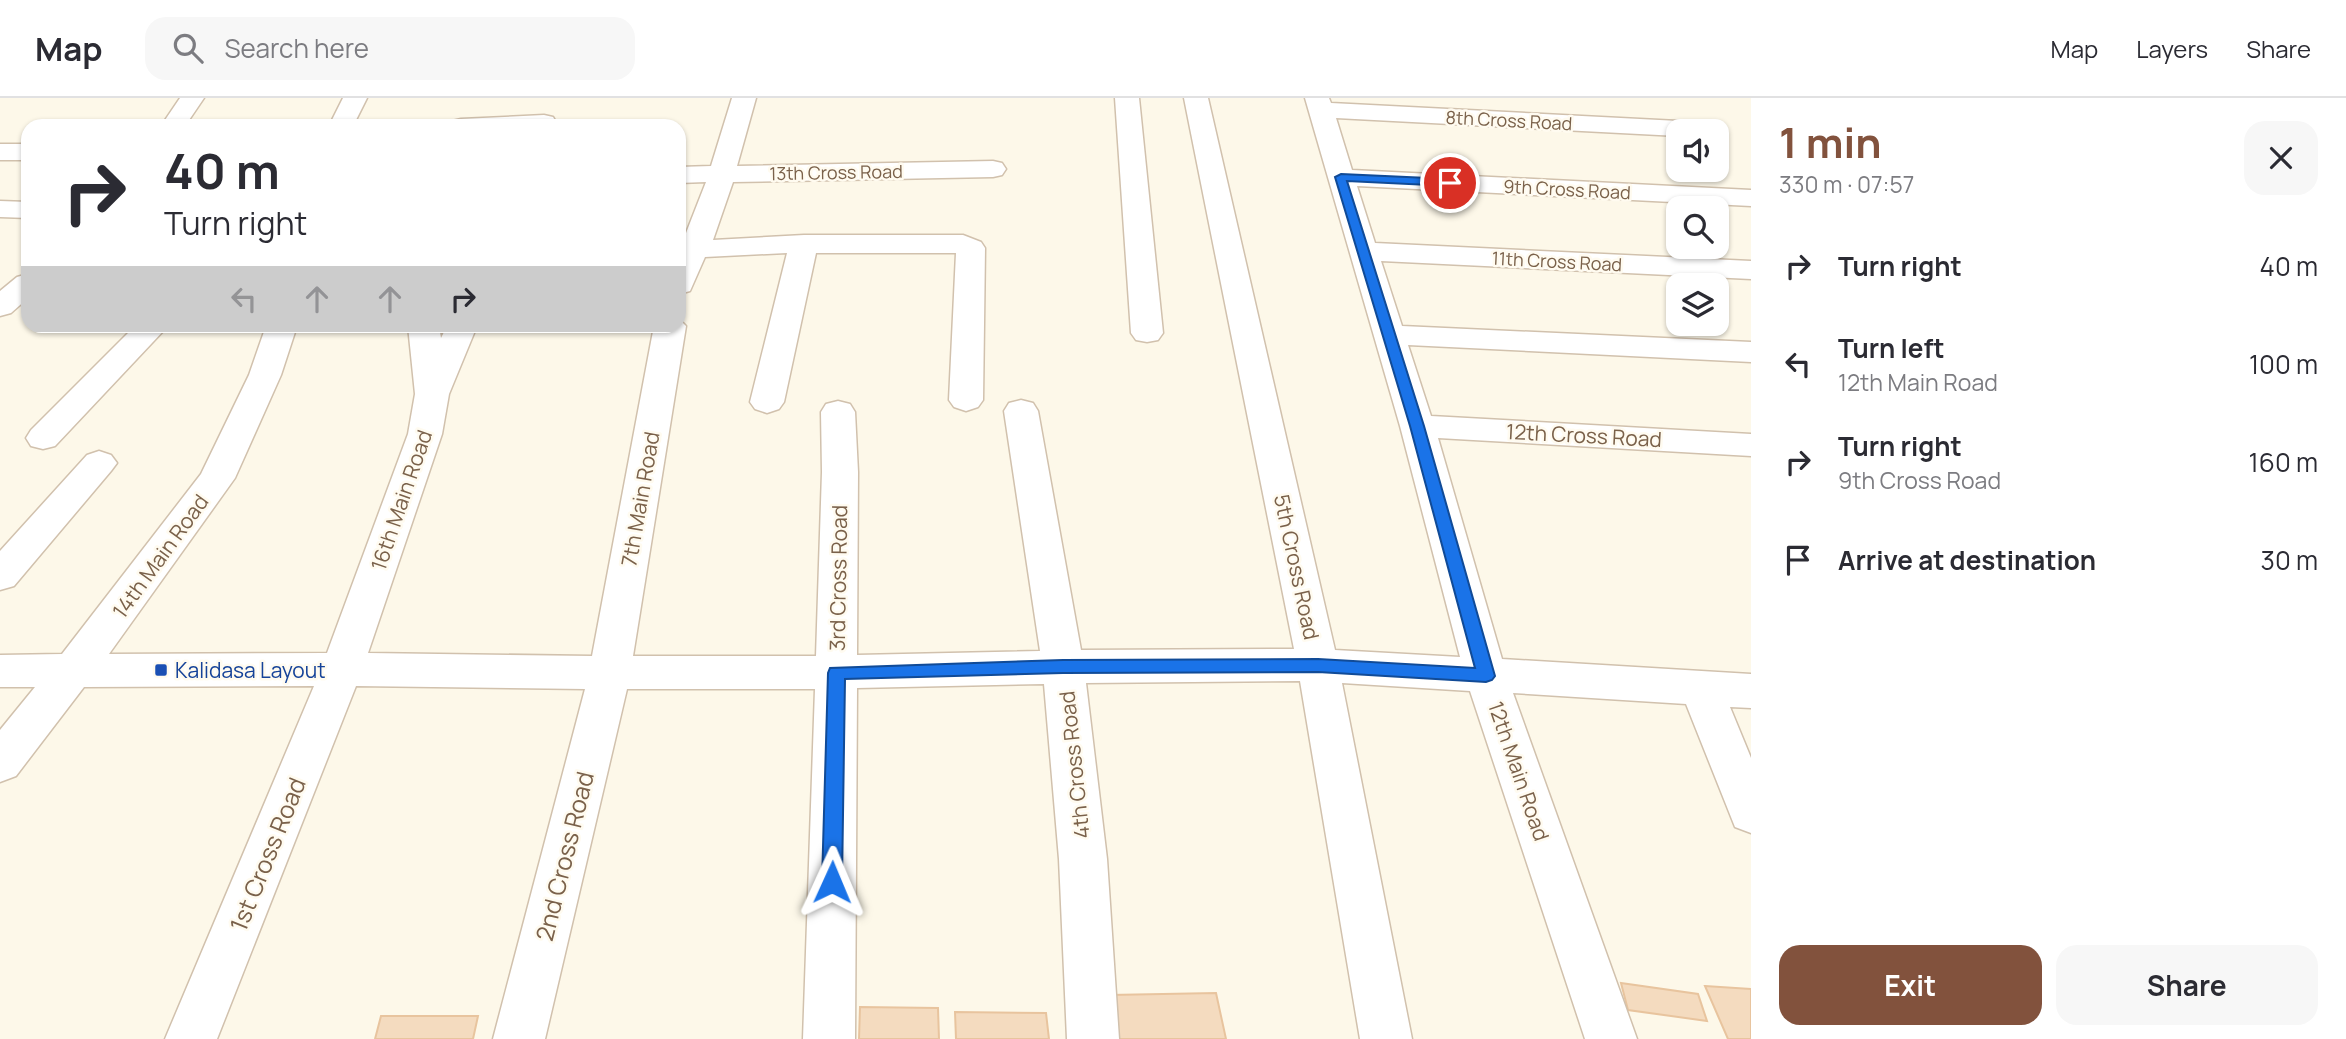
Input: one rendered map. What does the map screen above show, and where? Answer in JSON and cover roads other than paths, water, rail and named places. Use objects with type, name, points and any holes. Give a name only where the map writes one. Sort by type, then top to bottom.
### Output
[{"type":"street","points":[[178,119],[192,98]]},
{"type":"street","points":[[344,119],[355,98]]},
{"type":"street","points":[[454,119],[464,98]]},
{"type":"street","points":[[546,119],[556,98]]},
{"type":"street","points":[[686,268],[713,205],[744,98]]},
{"type":"street","points":[[1127,98],[1147,333]]},
{"type":"street","name":"5th Cross Road","points":[[1196,98],[1318,665],[1387,1039]]},
{"type":"street","name":"8th Cross Road","points":[[1319,104],[1666,128]]},
{"type":"street","name":"12th Main Road","points":[[1319,104],[1417,426],[1486,676],[1611,1039]]},
{"type":"street","points":[[0,152],[21,152]]},
{"type":"street","name":"13th Cross Road","points":[[686,175],[993,169]]},
{"type":"street","name":"9th Cross Road","points":[[1341,177],[1751,198]]},
{"type":"street","points":[[0,209],[21,210]]},
{"type":"street","points":[[694,248],[804,244],[962,244],[971,248],[966,400]]},
{"type":"street","points":[[767,402],[804,244]]},
{"type":"street","name":"11th Cross Road","points":[[1363,251],[1751,270]]},
{"type":"street","points":[[0,276],[21,279]]},
{"type":"street","points":[[0,307],[21,287]]},
{"type":"street","points":[[43,438],[145,333]]},
{"type":"street","name":"14th Main Road","points":[[0,763],[74,671],[217,478],[265,375],[279,333]]},
{"type":"street","name":"16th Main Road","points":[[342,669],[425,434],[432,394],[425,333]]},
{"type":"street","points":[[432,394],[459,333]]},
{"type":"street","name":"7th Main Road","points":[[610,673],[669,333]]},
{"type":"street","points":[[1389,335],[1751,352]]},
{"type":"street","name":"4th Cross Road","points":[[1021,411],[1063,667],[1083,859],[1093,1039]]},
{"type":"street","name":"3rd Cross Road","points":[[829,1039],[840,472],[838,412]]},
{"type":"street","name":"12th Cross Road","points":[[1417,426],[1747,452]]},
{"type":"street","points":[[0,576],[99,463]]},
{"type":"street","points":[[0,671],[342,669],[836,673],[1063,667],[1318,665],[1751,691]]},
{"type":"street","name":"1st Cross Road","points":[[191,1039],[342,669]]},
{"type":"street","name":"2nd Cross Road","points":[[519,1039],[610,673]]},
{"type":"street","points":[[1701,688],[1751,813]]},
{"type":"place","name":"Kalidasa Layout","points":[[161,670]]}]
